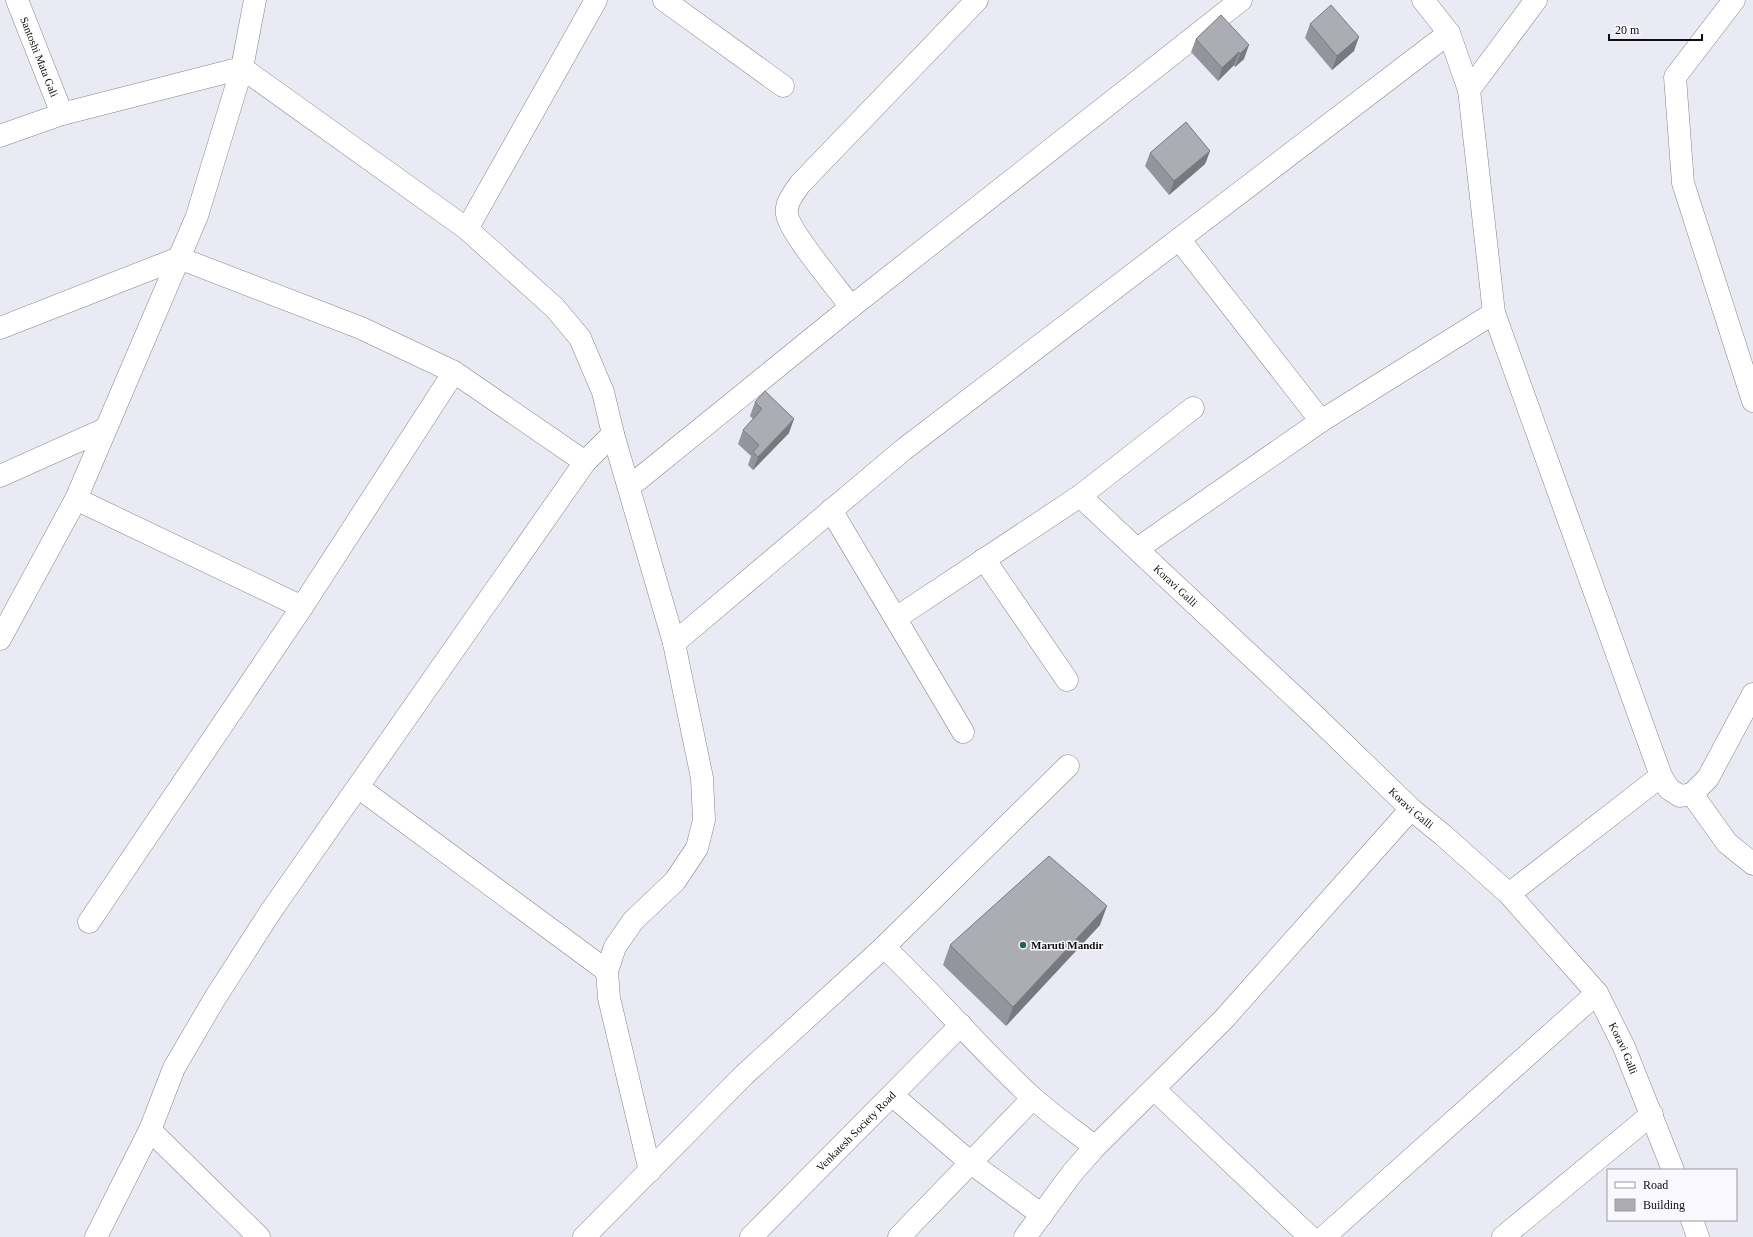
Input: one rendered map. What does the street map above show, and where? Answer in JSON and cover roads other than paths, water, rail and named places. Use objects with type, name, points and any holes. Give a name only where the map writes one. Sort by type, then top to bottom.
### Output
[{"type":"street","name":"Santoshi Mata Gali","points":[[16,0],[62,114]]},
{"type":"street","points":[[0,639],[76,499],[197,216],[242,68],[256,0]]},
{"type":"street","points":[[467,228],[596,0]]},
{"type":"street","points":[[664,0],[783,86]]},
{"type":"street","points":[[851,307],[792,230],[786,214],[789,199],[800,184],[977,0]]},
{"type":"street","points":[[629,487],[851,307],[1241,0]]},
{"type":"street","points":[[1423,0],[1449,33],[1469,90],[1494,313],[1660,776],[1669,789],[1680,796],[1692,794],[1708,778],[1753,694]]},
{"type":"street","points":[[1469,90],[1536,0]]},
{"type":"street","points":[[1734,0],[1675,77],[1683,183],[1753,401]]},
{"type":"street","points":[[674,643],[903,450],[1449,33]]},
{"type":"street","points":[[0,136],[62,114],[242,68],[467,228],[556,308],[580,338],[603,392],[613,434],[674,643],[702,778],[704,820],[697,848],[675,881],[633,921],[615,948],[607,971],[609,998],[650,1171]]},
{"type":"street","points":[[1179,239],[1321,421]]},
{"type":"street","points":[[0,328],[179,258],[361,328],[454,372],[585,462]]},
{"type":"street","points":[[1137,549],[1321,421],[1494,313]]},
{"type":"street","points":[[89,922],[302,607],[454,372]]},
{"type":"street","points":[[896,618],[1080,496],[1193,408]]},
{"type":"street","points":[[0,476],[105,429]]},
{"type":"street","points":[[96,1237],[150,1130],[174,1068],[215,998],[271,911],[585,462],[613,434]]},
{"type":"street","name":"Koravi Galli","points":[[1080,496],[1314,715],[1411,809],[1443,835],[1509,894],[1597,993],[1624,1047],[1652,1114],[1673,1169]]},
{"type":"street","points":[[76,499],[302,607]]},
{"type":"street","points":[[831,510],[963,732]]},
{"type":"street","points":[[984,560],[1067,680]]},
{"type":"street","points":[[584,1237],[744,1075],[884,947],[1068,766]]},
{"type":"street","points":[[1509,894],[1660,776]]},
{"type":"street","points":[[358,787],[607,971]]},
{"type":"street","points":[[1692,794],[1727,843],[1753,864]]},
{"type":"street","points":[[1025,1237],[1073,1172],[1095,1147],[1223,1020],[1411,809]]},
{"type":"street","points":[[884,947],[918,979],[1033,1098],[1095,1147]]},
{"type":"street","points":[[1324,1237],[1597,993]]},
{"type":"street","name":"Venkatesh Society Road","points":[[751,1237],[961,1025]]},
{"type":"street","points":[[1154,1089],[1310,1237]]},
{"type":"street","points":[[892,1095],[971,1163],[1042,1215]]},
{"type":"street","points":[[899,1237],[1033,1098]]},
{"type":"street","points":[[1503,1237],[1652,1114]]},
{"type":"street","points":[[150,1130],[259,1237]]},
{"type":"street","points":[[1692,1221],[1698,1237]]},
{"type":"place","name":"Maruti Mandir","points":[[1023,945]]}]
